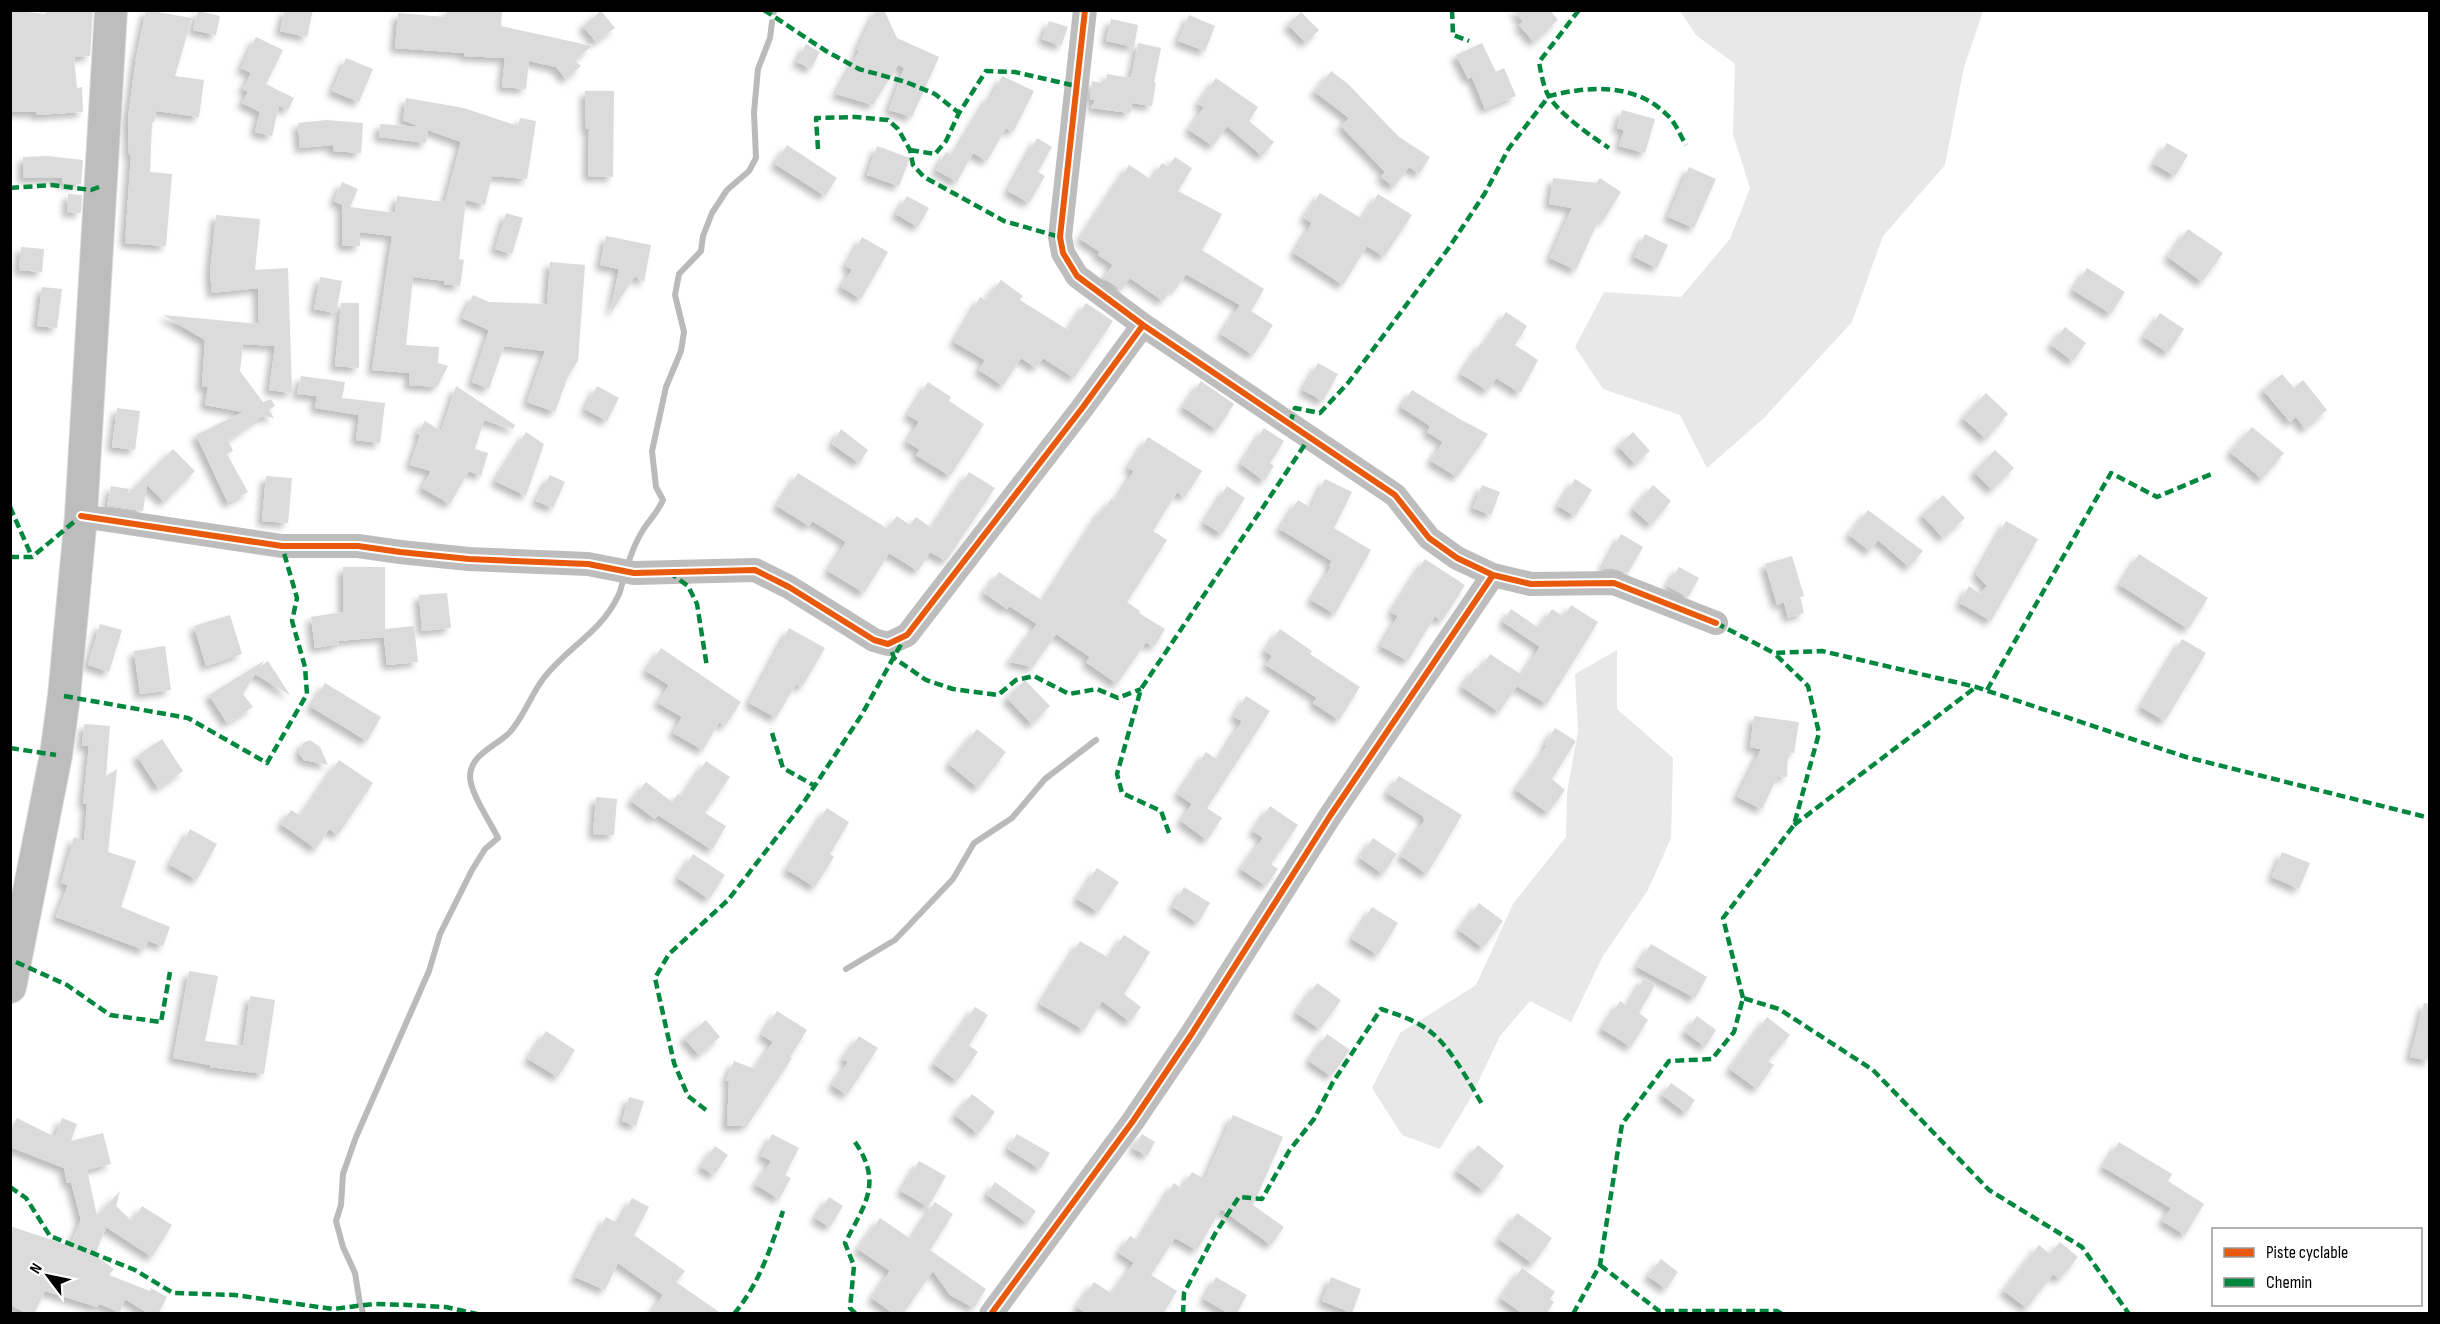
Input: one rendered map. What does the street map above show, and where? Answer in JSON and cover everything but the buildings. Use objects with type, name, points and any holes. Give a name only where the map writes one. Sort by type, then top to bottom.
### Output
[{"type":"main road","points":[[10,987],[56,754],[64,696],[81,516],[111,10]]},
{"type":"street","points":[[1085,10],[1060,237],[1063,253],[1077,276],[1143,325],[1395,495],[1429,538],[1457,558],[1493,574],[1531,584],[1614,583],[1716,624]]},
{"type":"street","points":[[81,516],[282,546],[358,546],[469,559],[588,564],[624,571],[755,570],[789,586],[874,640],[888,644],[907,634],[1083,407],[1143,325]]},
{"type":"street","points":[[991,1314],[1133,1121],[1191,1035],[1330,816],[1493,574]]},
{"type":"shaded area","points":[[1680,11],[1983,11],[1964,67],[1945,165],[1883,236],[1852,322],[1764,418],[1707,468],[1680,415],[1603,389],[1575,347],[1604,292],[1681,297],[1730,239],[1750,188],[1733,134],[1735,64],[1696,35]]},
{"type":"shaded area","points":[[1617,650],[1617,709],[1673,758],[1671,838],[1648,890],[1603,956],[1571,1022],[1530,1001],[1500,1036],[1470,1099],[1440,1149],[1402,1135],[1372,1088],[1400,1033],[1476,985],[1513,904],[1566,837],[1567,793],[1578,731],[1575,674]]},
{"type":"waterway","points":[[627,567],[638,539],[663,500],[656,487],[652,451],[666,387],[681,351],[684,332],[675,295],[679,274],[701,251],[703,236],[712,213],[727,190],[749,171],[756,158],[754,112],[758,69],[770,38],[772,22]]},
{"type":"waterway","points":[[360,1304],[355,1273],[343,1247],[336,1221],[341,1205],[343,1174],[356,1137],[429,971],[440,934],[472,870],[485,849],[498,838],[473,790],[471,768],[479,756],[514,728],[539,685],[552,668],[602,621],[618,596],[624,576]]},
{"type":"waterway","points":[[846,969],[895,940],[953,879],[974,843],[1012,818],[1045,779],[1096,740]]},
{"type":"waterway","points":[[362,1309],[363,1314]]},
{"type":"marked path","points":[[764,10],[826,51],[859,69],[906,82],[935,94],[959,113]]},
{"type":"marked path","points":[[1452,10],[1453,35],[1469,41]]},
{"type":"marked path","points":[[1579,10],[1539,62],[1541,75],[1548,95],[1560,110],[1609,148]]},
{"type":"marked path","points":[[910,150],[935,154],[946,141],[959,113],[986,71],[1015,72],[1076,86]]},
{"type":"marked path","points":[[1290,423],[1295,408],[1320,413],[1348,383],[1448,249],[1485,193],[1509,148],[1549,96],[1595,89],[1626,92],[1640,97],[1654,104],[1669,117],[1686,145]]},
{"type":"marked path","points":[[818,149],[816,118],[856,117],[888,120],[898,129],[910,150],[913,165],[924,177],[1004,221],[1060,237]]},
{"type":"marked path","points":[[10,188],[52,185],[91,190],[99,187]]},
{"type":"marked path","points":[[1169,833],[1161,811],[1122,793],[1117,774],[1141,689],[1310,437]]},
{"type":"marked path","points":[[1987,690],[2111,473],[2157,497],[2214,473]]},
{"type":"marked path","points":[[10,507],[32,557]]},
{"type":"marked path","points":[[10,557],[32,557],[81,516]]},
{"type":"marked path","points":[[64,696],[188,718],[267,763],[307,694],[305,667],[292,621],[297,598],[282,546]]},
{"type":"marked path","points":[[669,572],[688,586],[697,604],[707,667]]},
{"type":"marked path","points":[[1716,623],[1774,653],[1822,651],[1976,687],[2186,757],[2430,818]]},
{"type":"marked path","points":[[706,1110],[688,1096],[674,1063],[655,978],[669,954],[728,900],[804,802],[861,716],[905,637]]},
{"type":"marked path","points":[[892,652],[894,658],[926,680],[953,689],[998,695],[1016,680],[1034,676],[1069,694],[1097,689],[1118,698],[1141,689]]},
{"type":"marked path","points":[[1743,998],[1723,918],[1794,825],[1819,733],[1808,686],[1774,653]]},
{"type":"marked path","points":[[1794,825],[1976,687]]},
{"type":"marked path","points":[[772,733],[783,768],[815,786]]},
{"type":"marked path","points":[[10,748],[56,755]]},
{"type":"marked path","points":[[16,962],[67,985],[110,1015],[161,1022],[170,972]]},
{"type":"marked path","points":[[1573,1314],[1600,1265],[1622,1124],[1669,1061],[1712,1059],[1734,1032],[1743,998],[1779,1009],[1873,1070],[1989,1190],[2082,1247],[2129,1314]]},
{"type":"marked path","points":[[1183,1314],[1184,1293],[1216,1232],[1239,1197],[1262,1199],[1289,1151],[1314,1119],[1333,1082],[1381,1009],[1414,1022],[1439,1039],[1460,1067],[1483,1106]]},
{"type":"marked path","points":[[855,1142],[868,1170],[869,1182],[864,1205],[845,1243],[854,1266],[850,1308],[856,1314]]},
{"type":"marked path","points":[[10,1187],[26,1198],[50,1236],[135,1270],[173,1293],[235,1295],[333,1309],[373,1304],[408,1305],[446,1307],[477,1314]]},
{"type":"marked path","points":[[734,1314],[757,1278],[783,1211]]},
{"type":"marked path","points":[[1600,1265],[1659,1311],[1777,1311],[1782,1314]]},
{"type":"cycle path","points":[[1085,10],[1060,237],[1063,253],[1077,276],[1143,325],[1395,495],[1429,538],[1457,558],[1493,575],[1531,584],[1614,583],[1716,623]]},
{"type":"cycle path","points":[[81,516],[282,546],[358,546],[469,559],[588,564],[634,573],[755,570],[789,587],[874,640],[888,644],[907,635],[1083,407],[1143,325]]},
{"type":"cycle path","points":[[991,1314],[1133,1121],[1191,1035],[1330,816],[1493,575]]}]
